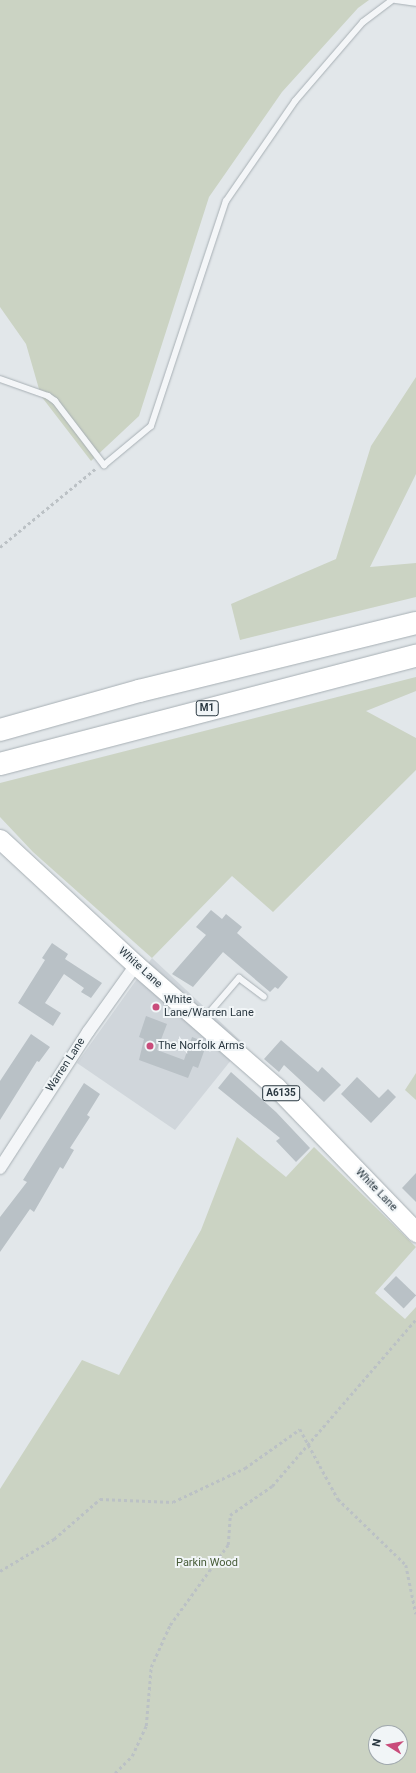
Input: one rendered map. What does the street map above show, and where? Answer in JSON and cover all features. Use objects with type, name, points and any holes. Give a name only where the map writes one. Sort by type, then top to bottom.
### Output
[{"type":"highway","points":[[0,730],[139,691],[416,623]]},
{"type":"highway","name":"M1","points":[[0,764],[416,656]]},
{"type":"main road","name":"White Lane","points":[[0,840],[136,965],[276,1087],[416,1232]]},
{"type":"street","name":"Warren Lane","points":[[0,1168],[88,1032],[136,965]]},
{"type":"lane","points":[[0,379],[48,396],[55,401],[104,465],[150,426],[226,201],[295,101],[363,22],[393,0],[416,3]]},
{"type":"lane","points":[[201,1022],[239,978],[264,997]]},
{"type":"path","points":[[0,547],[96,468],[104,465]]},
{"type":"path","points":[[115,1773],[132,1756],[146,1726],[151,1667],[170,1625],[228,1545],[230,1515],[272,1486],[308,1443],[376,1368],[416,1319]]},
{"type":"path","points":[[0,1571],[54,1540],[100,1499],[173,1502],[245,1468],[300,1429],[338,1499],[406,1565],[416,1614]]},
{"type":"shaded area","points":[[152,958],[244,1044],[175,1130],[77,1063]]},
{"type":"green space","points":[[0,0],[369,0],[358,8],[282,92],[209,197],[139,416],[91,461],[41,396],[26,344],[0,307]]},
{"type":"green space","points":[[416,377],[416,474],[370,567],[416,563],[416,597],[240,640],[231,604],[336,559],[371,446]]},
{"type":"green space","points":[[416,677],[416,691],[366,711],[416,738],[416,770],[273,912],[232,876],[152,958],[33,852],[0,817],[0,783]]},
{"type":"green space","points":[[416,1073],[416,1100],[405,1090]]},
{"type":"green space","name":"Parkin Wood","points":[[237,1137],[286,1177],[314,1147],[416,1247],[375,1293],[405,1319],[416,1307],[416,1773],[0,1773],[0,1489],[82,1360],[119,1375],[201,1230]]},
{"type":"building","points":[[211,910],[222,919],[226,914],[242,927],[237,933],[288,977],[278,989],[275,987],[270,992],[223,952],[193,987],[172,974],[206,935],[196,927]]},
{"type":"building","points":[[52,943],[68,954],[65,959],[102,983],[91,998],[81,992],[84,988],[64,974],[45,1003],[61,1013],[53,1026],[18,1003],[45,960],[42,958]]},
{"type":"building","name":"The Norfolk Arms","points":[[146,1016],[167,1024],[157,1050],[184,1060],[192,1037],[207,1043],[198,1068],[193,1066],[188,1078],[139,1060],[144,1039],[139,1037]]},
{"type":"building","points":[[31,1034],[50,1047],[39,1062],[37,1061],[0,1120],[0,1081]]},
{"type":"building","points":[[281,1040],[318,1072],[322,1067],[341,1085],[324,1102],[284,1065],[279,1072],[264,1059]]},
{"type":"building","points":[[231,1072],[276,1112],[310,1148],[296,1162],[276,1141],[280,1138],[218,1088]]},
{"type":"building","points":[[357,1077],[379,1098],[388,1089],[396,1097],[371,1123],[341,1094]]},
{"type":"building","points":[[84,1083],[100,1094],[87,1115],[90,1117],[70,1148],[74,1150],[63,1169],[60,1167],[34,1212],[30,1209],[0,1252],[0,1217],[27,1182],[23,1180]]},
{"type":"building","points":[[416,1173],[416,1202],[402,1188]]},
{"type":"building","points":[[396,1276],[416,1295],[404,1308],[383,1289]]},
{"type":"place","name":"White Lane/Warren Lane","points":[[156,1007]]},
{"type":"place","name":"The Norfolk Arms","points":[[150,1046]]}]
